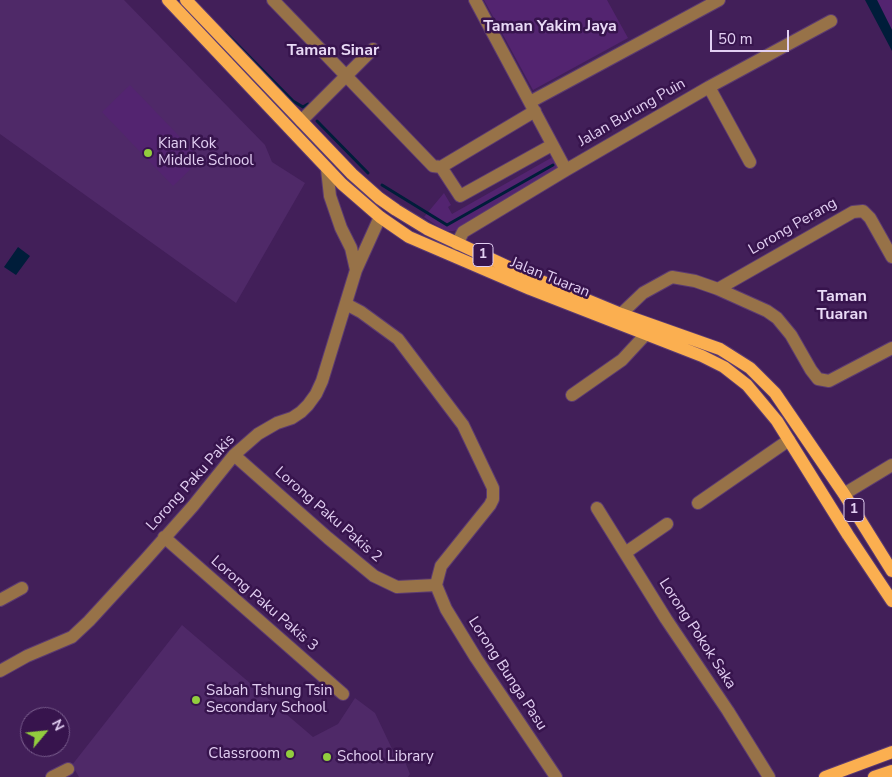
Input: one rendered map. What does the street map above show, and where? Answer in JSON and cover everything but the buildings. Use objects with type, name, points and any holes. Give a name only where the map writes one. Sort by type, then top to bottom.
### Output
[{"type":"main road","name":"Jalan Tuaran","points":[[168,0],[327,169],[380,217],[409,237],[530,289],[702,356],[724,367],[747,385],[777,421],[848,535],[892,601]]},
{"type":"main road","name":"Jalan Tuaran","points":[[186,0],[352,174],[379,198],[427,229],[457,244],[621,314],[720,349],[750,368],[775,393],[844,494],[892,571]]},
{"type":"main road","points":[[324,144],[337,167],[351,184],[375,207],[380,217]]},
{"type":"main road","points":[[825,777],[892,752]]},
{"type":"main road","points":[[874,777],[892,771]]},
{"type":"street","points":[[273,0],[433,166],[441,166],[532,107],[719,0]]},
{"type":"street","points":[[476,0],[566,170]]},
{"type":"street","name":"Jalan Burung Puin","points":[[457,244],[463,232],[566,170],[709,87],[832,21]]},
{"type":"street","points":[[301,120],[373,49]]},
{"type":"street","points":[[709,87],[750,162]]},
{"type":"street","points":[[441,166],[460,196],[552,145]]},
{"type":"street","name":"Lorong Paku Pakis","points":[[327,169],[328,191],[341,228],[352,248],[356,270]]},
{"type":"street","name":"Lorong Perang","points":[[718,289],[853,212],[863,211],[870,218],[892,257]]},
{"type":"street","name":"Lorong Paku Pakis","points":[[0,671],[27,656],[72,637],[106,603],[193,506],[234,455],[258,434],[301,412],[312,400],[322,381],[356,270],[380,217]]},
{"type":"street","points":[[341,228],[358,244],[372,235]]},
{"type":"street","points":[[621,314],[643,292],[672,277],[695,281],[718,289],[767,311],[777,318],[791,335],[818,379],[829,381],[892,348]]},
{"type":"street","points":[[346,304],[361,312],[398,339],[463,425],[493,488],[493,499],[490,505],[441,566],[436,585]]},
{"type":"street","points":[[572,395],[622,360],[646,333]]},
{"type":"street","points":[[698,502],[789,440]]},
{"type":"street","name":"Lorong Paku Pakis 2","points":[[234,455],[374,576],[397,587],[436,585]]},
{"type":"street","points":[[844,494],[892,465]]},
{"type":"street","name":"Lorong Pokok Saka","points":[[597,508],[769,777]]},
{"type":"street","points":[[625,552],[667,524]]},
{"type":"street","name":"Lorong Paku Pakis 3","points":[[164,537],[343,694]]},
{"type":"street","name":"Lorong Bunga Pasu","points":[[436,585],[441,600],[456,626],[556,777]]},
{"type":"street","points":[[0,600],[22,588]]},
{"type":"street","points":[[52,777],[68,769]]},
{"type":"shaded area","name":"Kian Kok Middle School","points":[[0,0],[124,0],[265,145],[272,162],[305,183],[236,303],[0,134]]},
{"type":"shaded area","points":[[484,0],[607,0],[628,38],[533,90]]},
{"type":"shaded area","points":[[877,0],[892,0],[892,30]]},
{"type":"shaded area","points":[[130,85],[201,159],[173,186],[102,112]]},
{"type":"shaded area","points":[[553,158],[557,169],[457,230],[445,231],[424,217],[444,193],[451,205],[448,207],[452,214]]},
{"type":"shaded area","name":"Sabah Tshung Tsin Secondary School","points":[[182,625],[313,737],[338,724],[355,698],[375,713],[394,753],[403,757],[410,774],[408,777],[79,777],[72,765]]},
{"type":"water","points":[[865,0],[877,0],[892,30],[892,51]]},
{"type":"water","points":[[18,247],[30,256],[16,275],[4,267]]},
{"type":"waterway","points":[[225,32],[293,101],[303,107],[308,104]]},
{"type":"waterway","points":[[317,121],[368,173]]},
{"type":"waterway","points":[[382,185],[447,225],[553,165]]},
{"type":"place","name":"Kian Kok Middle School","points":[[148,153]]},
{"type":"place","name":"Sabah Tshung Tsin Secondary School","points":[[196,700]]},
{"type":"place","name":"Classroom","points":[[290,754]]},
{"type":"place","name":"School Library","points":[[327,757]]},
{"type":"district","name":"Taman Yakim Jaya","points":[[550,27]]},
{"type":"district","name":"Taman Sinar","points":[[333,51]]},
{"type":"district","name":"Taman Tuaran","points":[[842,306]]}]
